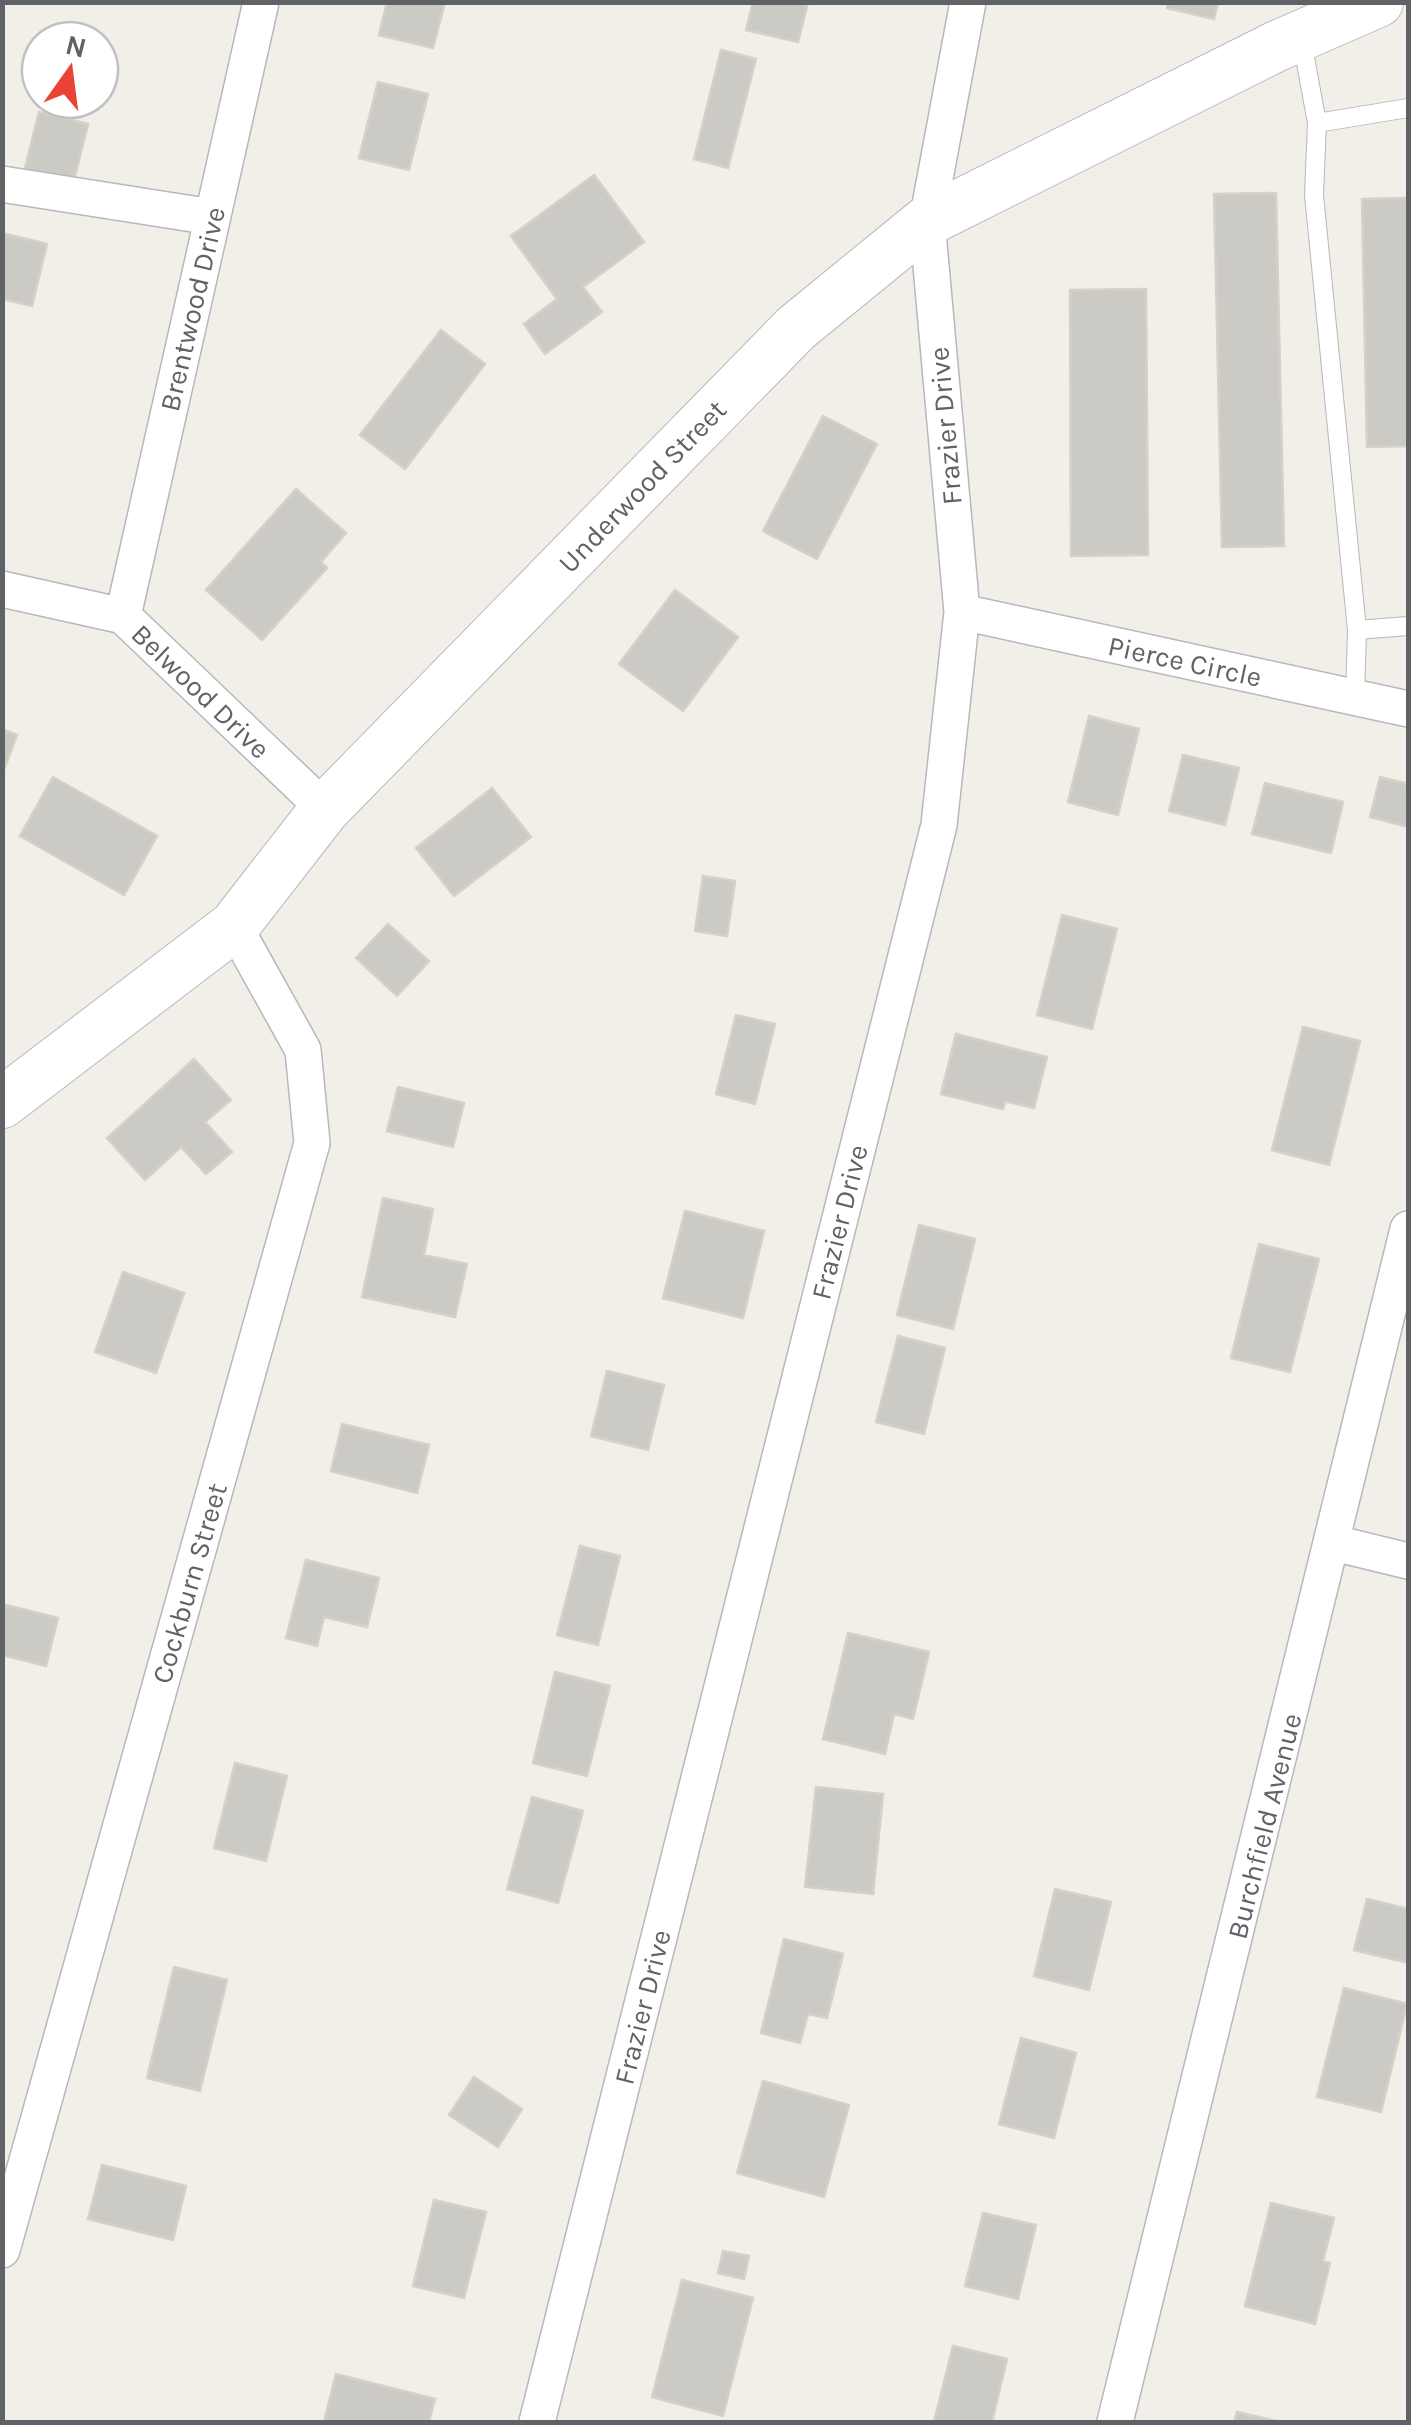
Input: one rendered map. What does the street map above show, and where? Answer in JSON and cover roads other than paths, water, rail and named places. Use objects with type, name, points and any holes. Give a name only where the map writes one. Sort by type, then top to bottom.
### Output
[{"type":"street","name":"Brentwood Drive","points":[[123,616],[261,2]]},
{"type":"street","name":"Frazier Drive","points":[[538,2422],[939,825],[962,612],[926,221],[968,2]]},
{"type":"street","name":"Underwood Street","points":[[2,1103],[234,926],[325,810],[796,328],[926,221],[1302,35],[1378,2]]},
{"type":"street","points":[[2,184],[212,217]]},
{"type":"street","name":"Belwood Drive","points":[[2,589],[123,616],[325,810]]},
{"type":"street","name":"Pierce Circle","points":[[962,612],[1408,709]]},
{"type":"street","name":"Cockburn Street","points":[[2,2250],[312,1143],[303,1050],[234,926]]},
{"type":"street","name":"Burchfield Avenue","points":[[1115,2422],[1334,1543],[1408,1228]]},
{"type":"street","points":[[1334,1543],[1408,1561]]},
{"type":"lane","points":[[1302,35],[1316,123],[1314,195],[1358,630],[1355,697]]},
{"type":"lane","points":[[1316,123],[1408,108]]},
{"type":"lane","points":[[1358,630],[1408,626]]}]
